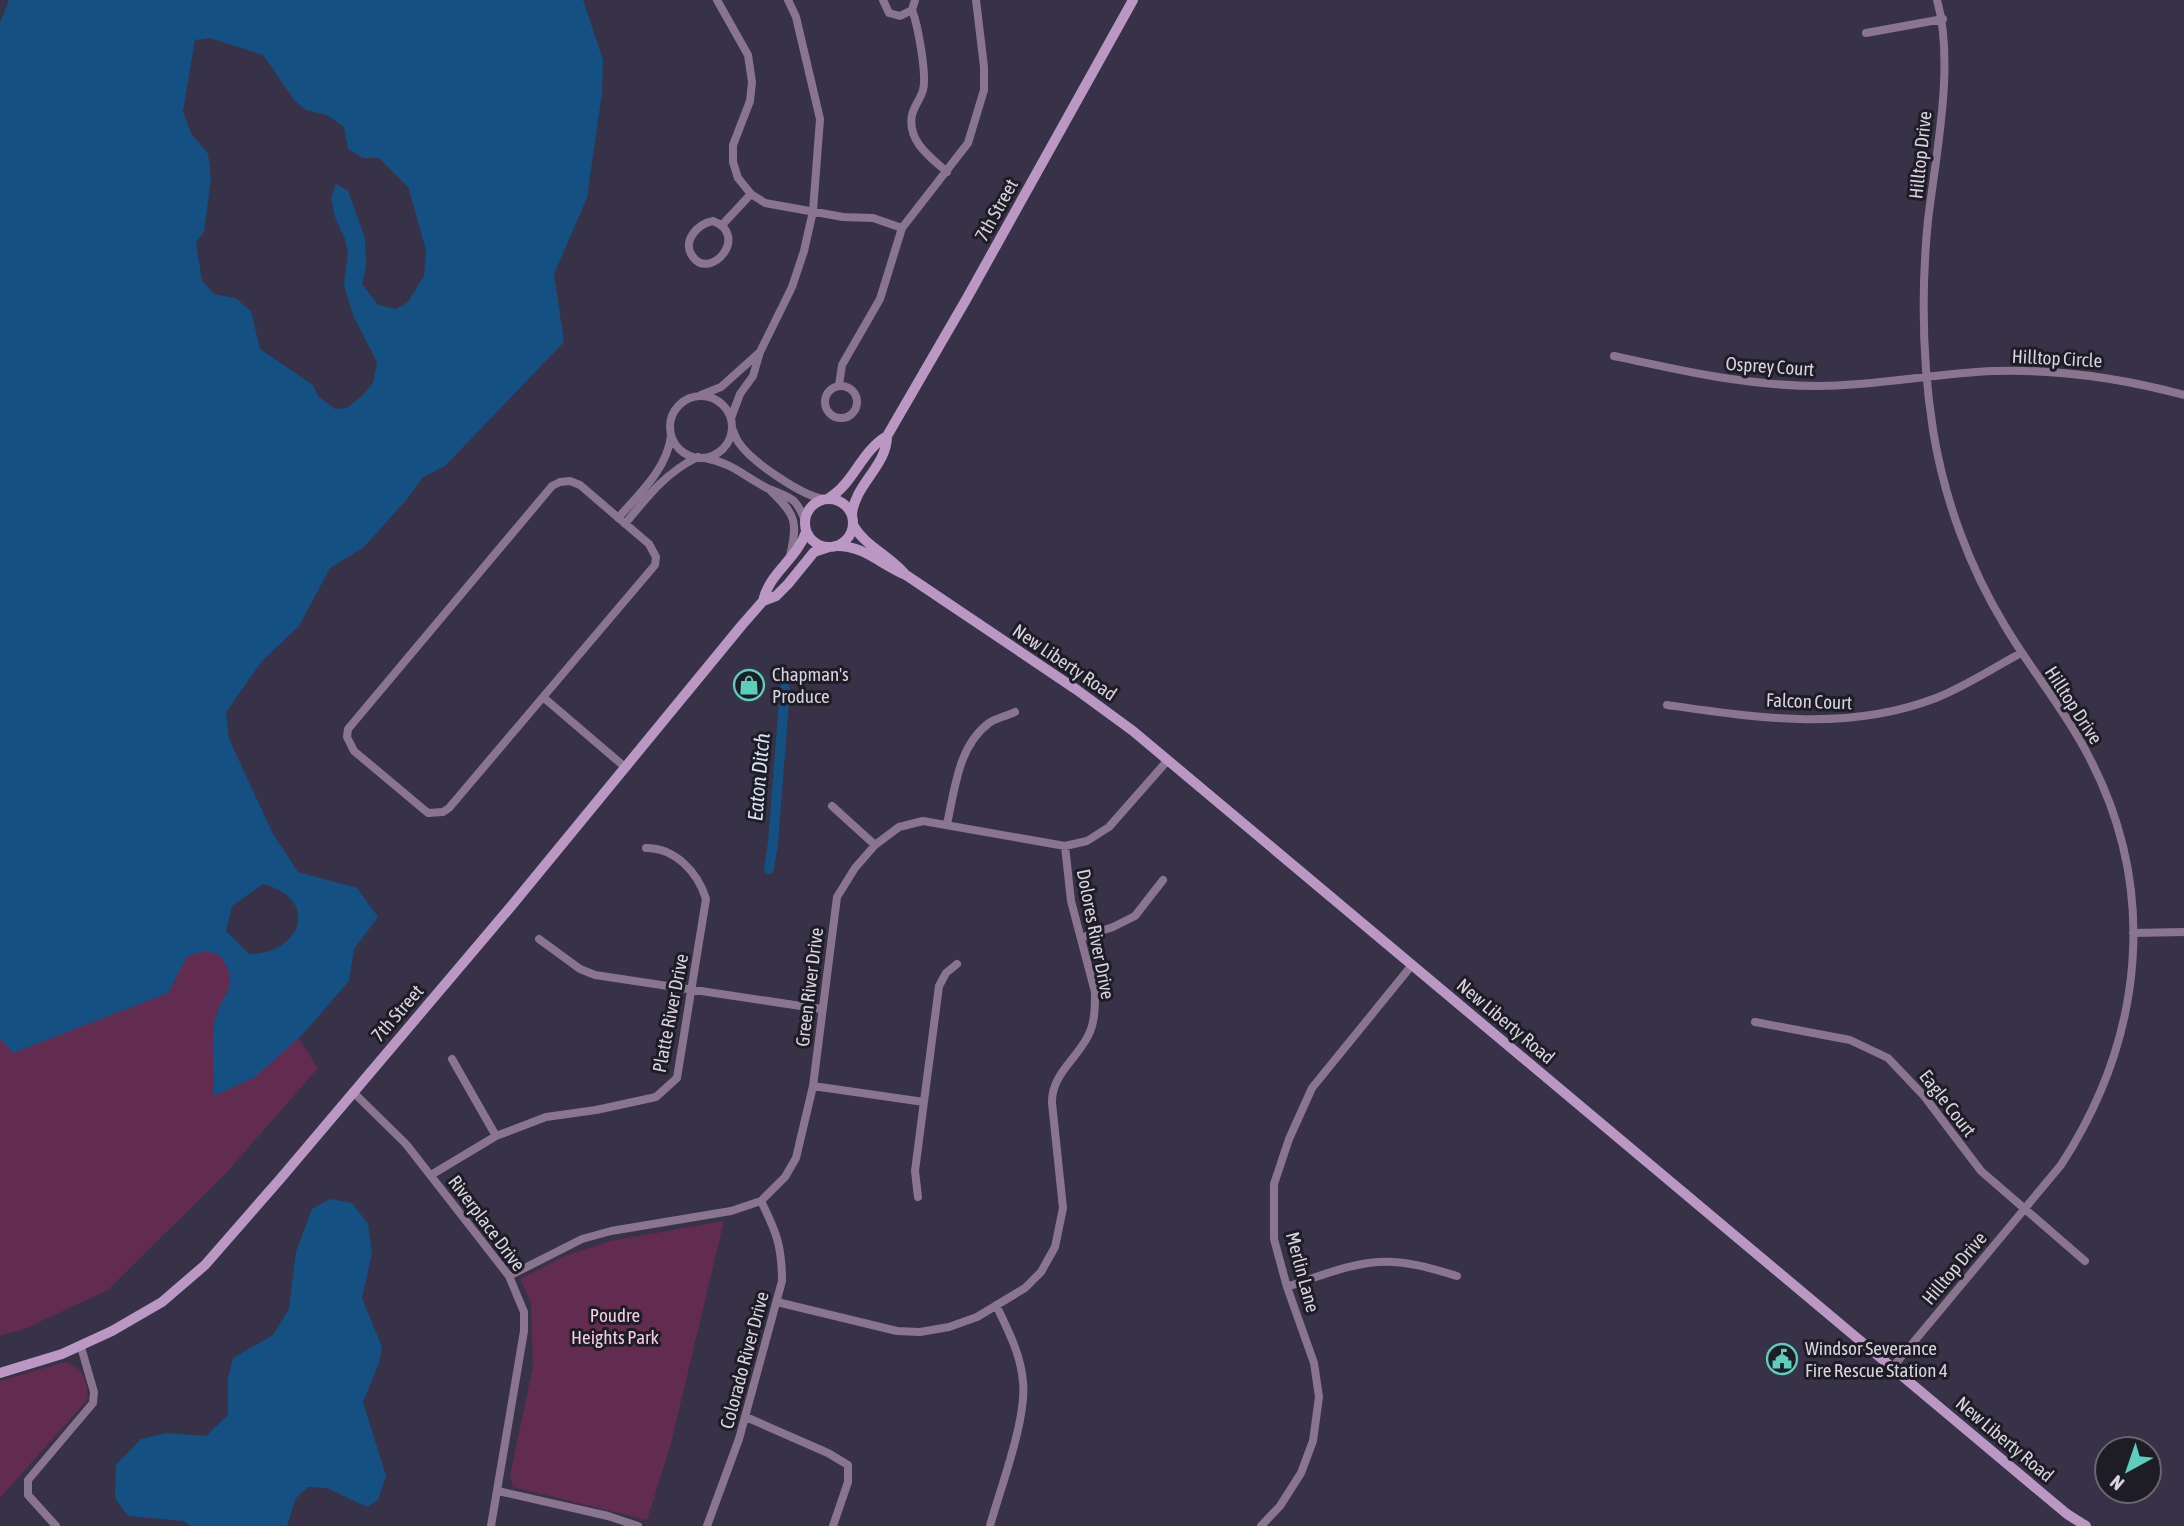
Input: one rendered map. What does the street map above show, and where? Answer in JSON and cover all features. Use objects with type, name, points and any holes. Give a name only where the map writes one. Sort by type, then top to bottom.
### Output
[{"type":"street","points":[[717,0],[748,55],[752,82],[750,101],[733,145],[738,178],[751,194],[765,203],[843,218],[873,218],[902,228]]},
{"type":"street","points":[[769,489],[794,501],[802,511],[805,526],[818,544],[832,547],[849,536],[852,520],[840,501],[801,492],[758,462],[739,443],[732,428],[731,418],[740,394],[753,376],[760,352],[792,288],[813,211],[820,119],[796,17],[788,0]]},
{"type":"street","points":[[883,0],[886,9],[894,15],[905,15],[912,10]]},
{"type":"street","points":[[915,0],[912,10],[918,26],[924,88],[912,115],[912,132],[922,150],[947,172]]},
{"type":"street","points":[[839,385],[842,365],[880,299],[902,228],[914,209],[947,172],[968,143],[984,90],[984,66],[976,0]]},
{"type":"street","name":"7th Street","points":[[826,499],[842,489],[877,442],[887,436],[967,299],[1133,0]]},
{"type":"street","name":"Hilltop Drive","points":[[1892,1368],[2061,1165],[2079,1137],[2109,1073],[2123,1030],[2129,998],[2133,933],[2131,889],[2112,809],[2077,735],[2021,653],[1988,595],[1952,508],[1936,446],[1922,338],[1925,260],[1945,57],[1942,19],[1937,0]]},
{"type":"street","points":[[1866,33],[1942,19]]},
{"type":"street","points":[[722,225],[751,194]]},
{"type":"street","points":[[713,221],[722,225],[727,231],[727,247],[712,263],[698,262],[691,256],[689,240],[699,227],[706,223],[713,221]]},
{"type":"street","points":[[621,521],[664,461],[670,445],[671,418],[679,405],[692,397],[722,387],[760,352]]},
{"type":"street","name":"Osprey Court","points":[[1614,356],[1696,374],[1777,385],[1848,385],[1926,378]]},
{"type":"street","name":"Hilltop Circle","points":[[1926,378],[1992,371],[2070,372],[2131,381],[2184,395]]},
{"type":"street","points":[[839,385],[851,388],[858,404],[853,412],[844,418],[829,413],[824,401],[829,391],[839,385]]},
{"type":"street","points":[[699,396],[719,401],[731,418]]},
{"type":"street","points":[[621,521],[674,470],[700,457],[719,452],[726,445],[732,428]]},
{"type":"street","points":[[671,433],[678,447],[691,456],[722,461],[736,467],[769,489],[784,503],[794,517],[795,528],[789,561]]},
{"type":"street","name":"7th Street","points":[[852,520],[857,493],[887,449],[887,436]]},
{"type":"street","points":[[570,481],[580,485],[621,521],[654,551],[655,565],[449,808],[443,812],[428,813],[354,751],[347,737],[352,721],[552,486],[570,481]]},
{"type":"street","points":[[805,526],[812,505],[826,499]]},
{"type":"street","name":"New Liberty Road","points":[[852,520],[865,540],[892,559],[906,575]]},
{"type":"street","name":"7th Street","points":[[0,1373],[81,1347],[162,1302],[198,1272],[246,1220],[522,894],[763,601],[766,586],[802,545],[805,526]]},
{"type":"street","name":"7th Street","points":[[763,601],[776,596],[814,552],[832,547]]},
{"type":"street","name":"New Liberty Road","points":[[832,547],[858,548],[887,568],[906,575],[1105,709],[2067,1514],[2086,1526]]},
{"type":"street","name":"Falcon Court","points":[[1667,705],[1820,720],[1870,717],[1906,708],[1950,692],[2021,653]]},
{"type":"street","points":[[543,697],[626,768]]},
{"type":"street","points":[[947,824],[960,768],[971,740],[991,722],[1015,712]]},
{"type":"street","points":[[1065,846],[1087,841],[1109,827],[1167,761]]},
{"type":"street","points":[[832,806],[875,845]]},
{"type":"street","name":"Green River Drive","points":[[509,1276],[582,1239],[611,1231],[731,1211],[761,1201],[785,1177],[796,1158],[813,1086],[837,897],[855,868],[875,845],[899,827],[923,821],[1065,846]]},
{"type":"street","name":"Dolores River Drive","points":[[776,1301],[897,1331],[920,1332],[949,1327],[977,1317],[1025,1288],[1041,1272],[1055,1247],[1063,1208],[1052,1095],[1057,1079],[1088,1036],[1095,1005],[1095,992],[1071,901],[1065,846]]},
{"type":"street","name":"Platte River Drive","points":[[431,1175],[496,1136],[546,1117],[656,1097],[677,1078],[706,899],[701,880],[689,867],[661,848],[646,848]]},
{"type":"street","points":[[1081,938],[1135,916],[1163,880]]},
{"type":"street","points":[[2133,933],[2184,932]]},
{"type":"street","points":[[539,939],[580,970],[595,975],[821,1009]]},
{"type":"street","points":[[918,1197],[915,1171],[939,986],[946,972],[957,964]]},
{"type":"street","name":"Merlin Lane","points":[[1267,1524],[1301,1473],[1313,1441],[1318,1416],[1318,1385],[1314,1363],[1287,1287],[1274,1239],[1274,1184],[1289,1139],[1312,1088],[1412,965]]},
{"type":"street","name":"Eagle Court","points":[[1755,1022],[1850,1040],[1888,1058],[1924,1096],[1981,1171],[2085,1261]]},
{"type":"street","points":[[452,1059],[496,1136]]},
{"type":"street","points":[[813,1086],[924,1102]]},
{"type":"street","name":"Riverplace Drive","points":[[353,1092],[391,1126],[431,1175],[509,1276],[524,1312],[524,1331],[491,1526]]},
{"type":"street","name":"Colorado River Drive","points":[[707,1526],[746,1418],[782,1281],[778,1235],[761,1201]]},
{"type":"street","points":[[1287,1287],[1352,1266],[1376,1262],[1408,1264],[1457,1276]]},
{"type":"street","points":[[990,1526],[1022,1410],[1024,1383],[1016,1348],[996,1305]]},
{"type":"street","points":[[56,1526],[28,1495],[28,1480],[93,1403],[93,1392],[81,1347]]},
{"type":"street","points":[[746,1418],[828,1453],[848,1465],[848,1482],[833,1526]]},
{"type":"street","points":[[498,1491],[608,1516],[638,1526]]},
{"type":"street","name":"New Liberty Road","points":[[2067,1514],[2077,1526]]},
{"type":"green space","points":[[178,913],[273,998],[318,1068],[227,1172],[108,1290],[22,1330],[0,1335],[0,943]]},
{"type":"green space","name":"Poudre Heights Park","points":[[724,1221],[670,1447],[647,1520],[513,1487],[510,1476],[533,1366],[531,1303],[520,1279],[565,1256],[610,1241]]},
{"type":"green space","points":[[65,1362],[76,1367],[83,1375],[88,1399],[0,1498],[0,1381]]},
{"type":"water","points":[[9,0],[583,0],[603,60],[602,93],[587,198],[554,274],[564,342],[445,466],[423,477],[364,547],[330,568],[299,626],[262,661],[226,712],[229,739],[273,834],[298,872],[357,888],[378,917],[354,949],[349,981],[304,1033],[255,1077],[214,1096],[214,1027],[230,982],[230,975],[220,955],[204,951],[187,956],[168,993],[13,1053],[0,1038],[0,23]],"holes":[[[210,38],[263,55],[295,101],[306,110],[327,115],[344,127],[348,149],[363,158],[379,158],[408,187],[426,250],[424,276],[408,302],[396,309],[378,305],[362,284],[366,267],[365,238],[348,191],[336,184],[331,197],[348,253],[344,285],[353,315],[377,362],[373,383],[347,408],[335,409],[318,396],[313,385],[260,349],[251,311],[235,298],[214,294],[202,281],[196,242],[204,232],[211,178],[208,154],[191,133],[183,111],[195,40]],[[263,884],[282,892],[293,902],[298,913],[297,925],[291,937],[281,946],[266,952],[249,954],[226,931],[232,906]]]},
{"type":"water","points":[[330,1199],[352,1203],[368,1224],[372,1253],[362,1298],[382,1347],[379,1363],[363,1402],[386,1476],[378,1500],[367,1507],[327,1488],[308,1487],[296,1498],[287,1526],[191,1526],[184,1521],[128,1516],[115,1498],[116,1465],[141,1439],[166,1433],[206,1436],[228,1415],[228,1379],[233,1358],[273,1335],[289,1309],[296,1252],[312,1209]]},
{"type":"waterway","name":"Eaton Ditch","points":[[769,869],[785,688]]},
{"type":"place","name":"Chapman's Produce","points":[[749,685]]},
{"type":"place","name":"Windsor Severance Fire Rescue Station 4","points":[[1782,1359]]}]
